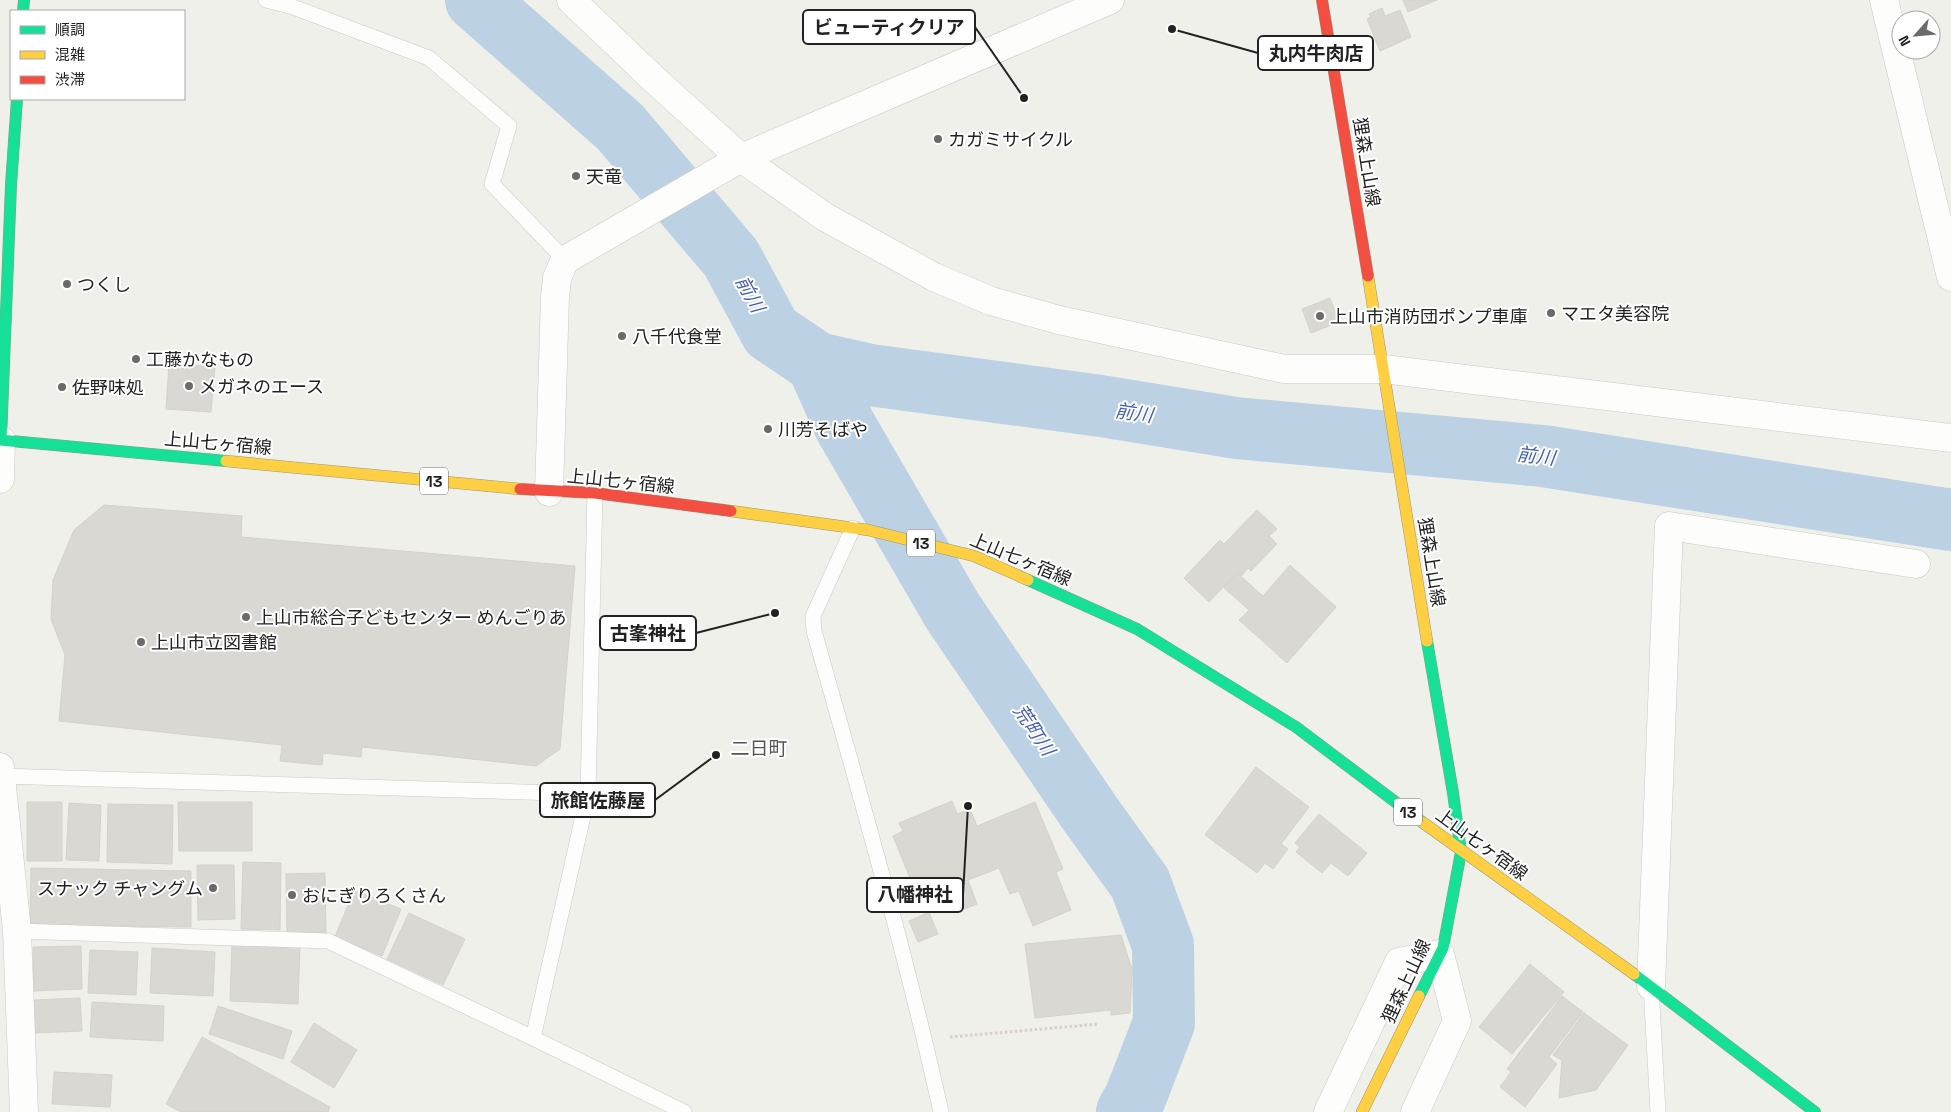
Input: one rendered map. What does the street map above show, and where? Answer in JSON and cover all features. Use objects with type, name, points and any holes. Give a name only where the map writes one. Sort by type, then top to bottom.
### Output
[{"type":"main road","name":"狸森上山線","points":[[1322,0],[1453,793],[1461,852],[1443,948],[1362,1112]]},
{"type":"main road","points":[[1,440],[6,184],[17,100]]},
{"type":"main road","name":"上山七ヶ宿線","points":[[1,440],[549,492],[595,494],[868,530],[974,556],[1137,629],[1296,726],[1461,852],[1651,986],[1815,1112]]},
{"type":"street","points":[[549,492],[555,298],[557,278],[565,260],[741,158],[1110,0]]},
{"type":"street","points":[[1884,0],[1951,277]]},
{"type":"street","points":[[574,1],[658,83],[741,158],[825,217],[934,277],[991,301],[1059,320],[1284,369],[1385,377],[1951,438]]},
{"type":"street","points":[[0,479],[1,440]]},
{"type":"street","points":[[1651,986],[1669,526],[1916,564]]},
{"type":"street","points":[[1,772],[17,931],[24,1112]]},
{"type":"street","points":[[1328,1112],[1399,962],[1440,954],[1458,1021],[1415,1112]]},
{"type":"lane","points":[[266,0],[293,6],[429,58],[509,126],[492,184],[565,260]]},
{"type":"lane","points":[[533,1038],[588,794],[595,494]]},
{"type":"lane","points":[[853,528],[813,616],[814,631],[874,844],[925,1040],[941,1112]]},
{"type":"lane","points":[[1,772],[588,794]]},
{"type":"lane","points":[[17,931],[328,941],[684,1112]]},
{"type":"lane","points":[[1651,986],[1658,1112]]},
{"type":"path","points":[[925,1040],[1099,1024]]},
{"type":"building","points":[[1403,0],[1437,0],[1408,12]]},
{"type":"building","points":[[1382,8],[1385,16],[1400,10],[1411,37],[1380,51],[1367,19],[1371,17],[1369,14]]},
{"type":"building","name":"上山市消防団ポンプ車庫","points":[[1330,298],[1339,322],[1311,333],[1302,309]]},
{"type":"building","points":[[169,363],[215,367],[211,412],[166,409]]},
{"type":"building","points":[[104,505],[242,516],[241,537],[575,566],[560,749],[536,766],[362,747],[361,757],[323,753],[322,765],[280,761],[282,745],[59,721],[65,655],[51,619],[53,580],[74,530]]},
{"type":"building","points":[[1257,510],[1277,529],[1269,536],[1277,544],[1251,571],[1248,568],[1241,576],[1237,573],[1209,602],[1184,578],[1220,540],[1224,544]]},
{"type":"building","points":[[1290,565],[1336,607],[1287,663],[1239,620],[1249,610],[1223,587],[1237,573],[1263,596]]},
{"type":"building","points":[[1256,767],[1309,807],[1281,844],[1288,849],[1273,869],[1265,863],[1257,873],[1205,835]]},
{"type":"building","points":[[952,801],[957,814],[970,809],[977,826],[1035,802],[1063,869],[1056,872],[1071,910],[1033,926],[1019,891],[1010,894],[999,868],[968,880],[977,904],[954,913],[943,885],[927,891],[922,879],[912,883],[893,836],[903,831],[899,823]]},
{"type":"building","points":[[27,802],[62,802],[62,861],[27,861]]},
{"type":"building","points":[[178,802],[252,802],[252,851],[179,851]]},
{"type":"building","points":[[69,803],[101,805],[99,861],[66,860]]},
{"type":"building","points":[[108,804],[173,805],[172,864],[107,862]]},
{"type":"building","points":[[1319,814],[1367,853],[1348,876],[1331,863],[1322,873],[1296,852],[1300,847],[1295,843]]},
{"type":"building","points":[[243,862],[281,863],[280,930],[241,929]]},
{"type":"building","points":[[197,865],[234,865],[235,919],[198,920]]},
{"type":"building","points":[[31,868],[191,871],[191,927],[30,925]]},
{"type":"building","points":[[325,873],[326,935],[287,935],[286,874]]},
{"type":"building","points":[[354,890],[401,909],[382,956],[335,937]]},
{"type":"building","points":[[929,912],[938,934],[918,942],[909,921]]},
{"type":"building","points":[[409,913],[465,939],[443,985],[387,959]]},
{"type":"building","points":[[1121,935],[1132,969],[1130,1013],[1111,1015],[1111,1010],[1035,1018],[1025,944]]},
{"type":"building","points":[[232,943],[300,946],[298,1004],[230,1001]]},
{"type":"building","points":[[81,946],[82,989],[34,991],[33,947]]},
{"type":"building","points":[[152,948],[215,952],[213,996],[150,993]]},
{"type":"building","points":[[90,950],[138,952],[136,995],[88,993]]},
{"type":"building","points":[[1530,964],[1564,992],[1512,1054],[1479,1027]]},
{"type":"building","points":[[1562,996],[1583,1012],[1549,1057],[1557,1064],[1525,1107],[1500,1087],[1511,1072],[1507,1069]]},
{"type":"building","points":[[80,998],[82,1031],[35,1033],[33,1000]]},
{"type":"building","points":[[92,1002],[164,1006],[163,1041],[90,1037]]},
{"type":"building","points":[[218,1006],[292,1031],[283,1059],[209,1034]]},
{"type":"building","points":[[1584,1013],[1628,1045],[1596,1090],[1559,1098],[1562,1060],[1553,1055]]},
{"type":"building","points":[[314,1023],[357,1050],[334,1088],[291,1062]]},
{"type":"building","points":[[202,1037],[330,1107],[328,1112],[181,1112],[166,1104]]},
{"type":"building","points":[[54,1072],[112,1075],[110,1107],[52,1104]]},
{"type":"waterway","name":"前川","points":[[476,0],[620,127],[731,258],[771,332],[817,363],[870,375],[1101,406],[1236,428],[1543,456],[1951,520]]},
{"type":"waterway","name":"荒町川","points":[[817,363],[845,426],[953,612],[1091,815],[1140,883],[1163,945],[1164,1023],[1135,1098],[1127,1112]]},
{"type":"traffic: fast","points":[[23,10],[24,0]]},
{"type":"traffic: fast","points":[[1,440],[11,185],[17,100]]},
{"type":"traffic: fast","points":[[0,440],[226,461]]},
{"type":"traffic: fast","points":[[1028,580],[1137,629],[1296,727],[1422,822]]},
{"type":"traffic: fast","points":[[1419,996],[1443,948],[1461,852],[1427,641]]},
{"type":"traffic: fast","points":[[1634,974],[1815,1112]]},
{"type":"traffic: slow","points":[[1368,276],[1427,641]]},
{"type":"traffic: slow","points":[[226,461],[520,489]]},
{"type":"traffic: slow","points":[[731,511],[868,530],[974,556],[1028,580]]},
{"type":"traffic: slow","points":[[1422,822],[1634,974]]},
{"type":"traffic: slow","points":[[1362,1112],[1419,996]]},
{"type":"traffic: jam","points":[[1322,0],[1368,276]]},
{"type":"traffic: jam","points":[[520,489],[595,493],[731,511]]},
{"type":"place","name":"丸内牛肉店","points":[[1172,29]]},
{"type":"place","name":"ビューティクリア","points":[[1024,98]]},
{"type":"place","name":"カガミサイクル","points":[[938,139]]},
{"type":"place","name":"天竜","points":[[576,176]]},
{"type":"place","name":"つくし","points":[[67,284]]},
{"type":"place","name":"マエタ美容院","points":[[1551,313]]},
{"type":"place","name":"上山市消防団ポンプ車庫","points":[[1320,316]]},
{"type":"place","name":"八千代食堂","points":[[622,336]]},
{"type":"place","name":"工藤かなもの","points":[[136,359]]},
{"type":"place","name":"メガネのエース","points":[[189,386]]},
{"type":"place","name":"佐野味処","points":[[62,387]]},
{"type":"place","name":"川芳そばや","points":[[768,429]]},
{"type":"place","name":"古峯神社","points":[[775,613]]},
{"type":"place","name":"上山市総合子どもセンター めんごりあ","points":[[246,617]]},
{"type":"place","name":"上山市立図書館","points":[[141,642]]},
{"type":"place","name":"旅館佐藤屋","points":[[716,755]]},
{"type":"place","name":"八幡神社","points":[[968,806]]},
{"type":"place","name":"スナック チャングム","points":[[213,888]]},
{"type":"place","name":"おにぎりろくさん","points":[[292,895]]},
{"type":"district","name":"二日町","points":[[759,748]]}]
